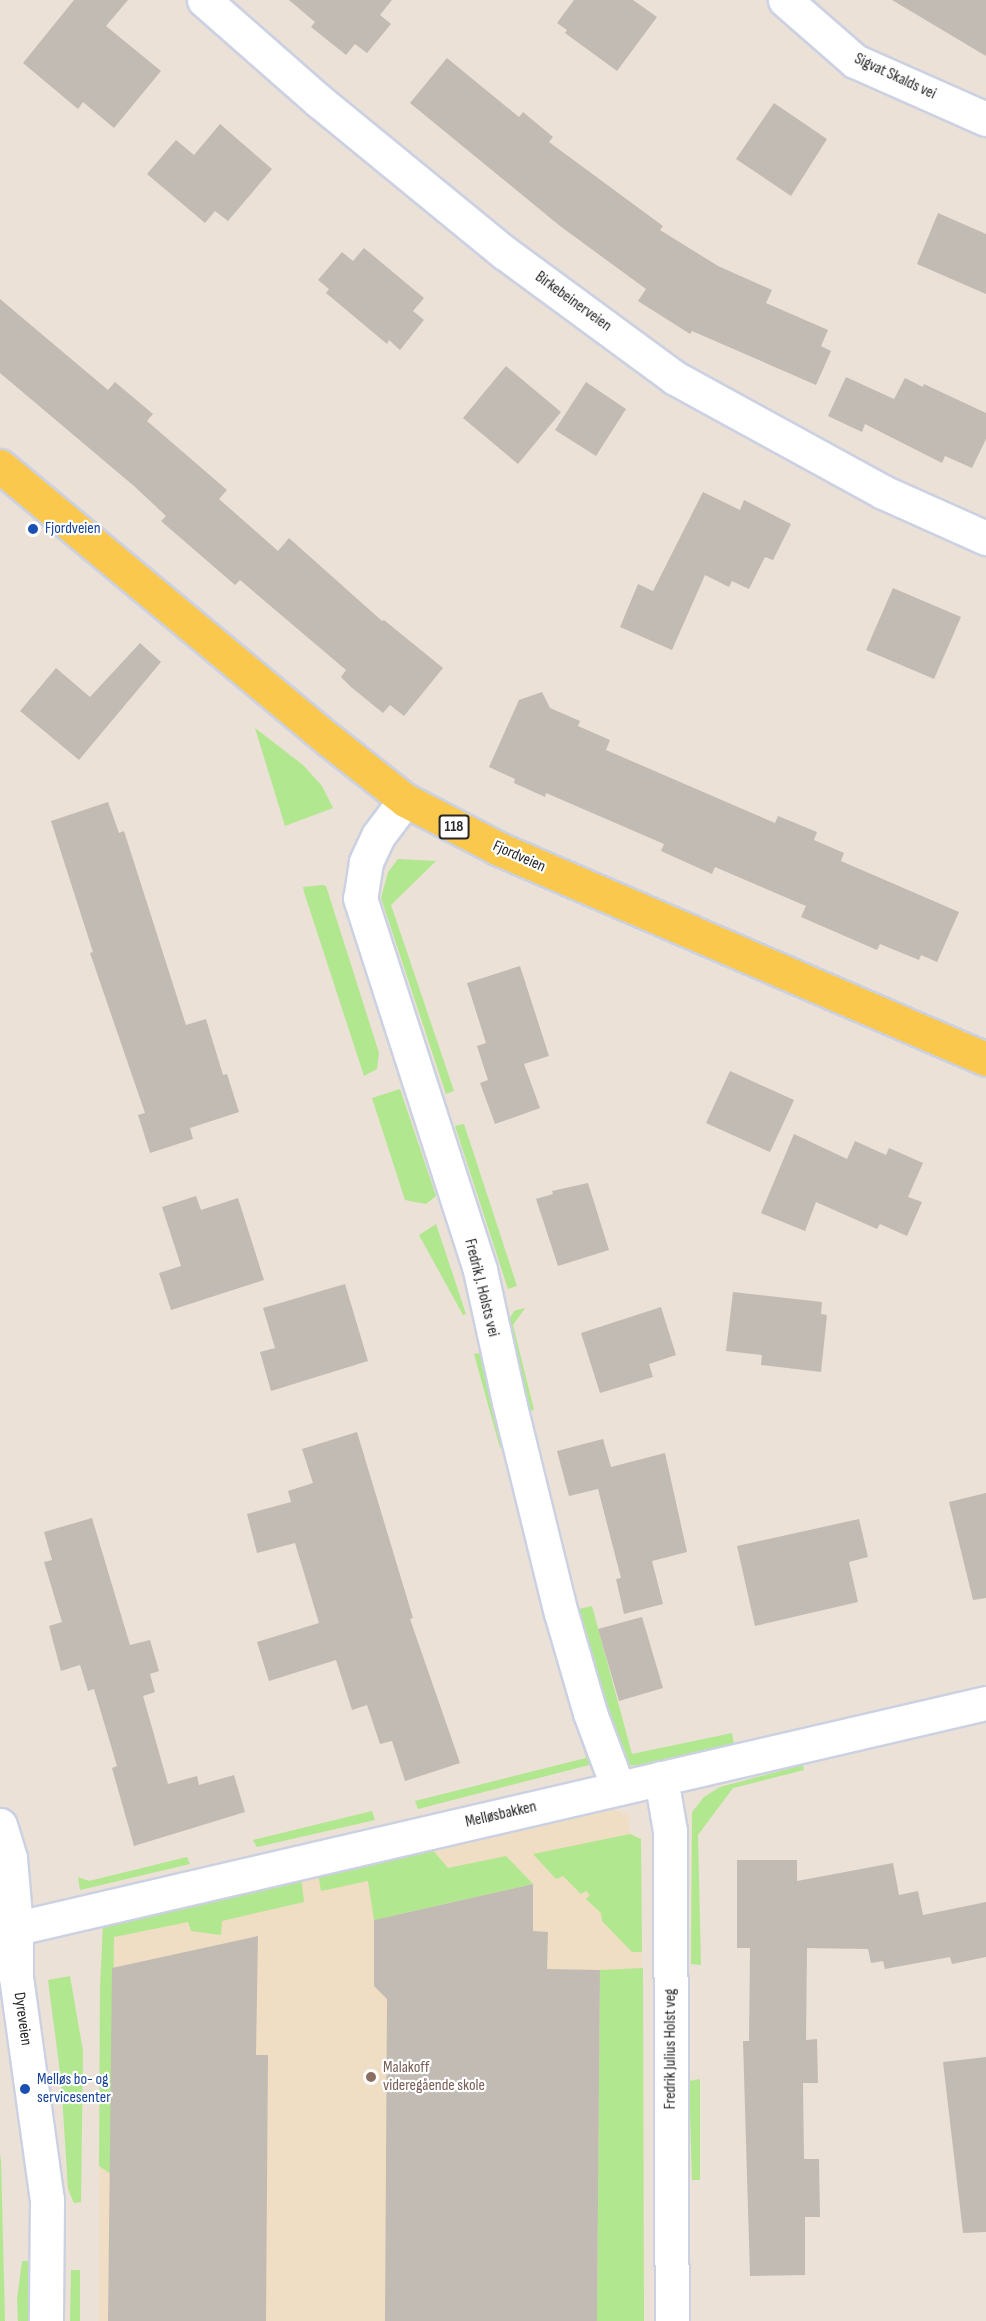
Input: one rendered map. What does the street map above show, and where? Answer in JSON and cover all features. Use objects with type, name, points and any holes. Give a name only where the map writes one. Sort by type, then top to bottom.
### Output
[{"type":"main road","name":"Fjordveien","points":[[0,466],[328,739],[405,800],[499,849],[986,1059]]},
{"type":"street","name":"Birkebeinerveien","points":[[204,0],[320,101],[505,253],[675,378],[883,492],[986,538]]},
{"type":"street","name":"Sigvat Skalds vei","points":[[785,0],[855,61],[986,119]]},
{"type":"street","name":"Fredrik J. Holsts vei","points":[[405,800],[378,836],[370,853],[361,882],[360,898],[480,1270],[508,1402],[561,1613],[590,1713],[618,1788]]},
{"type":"street","name":"Melløsbakken","points":[[8,1930],[986,1703]]},
{"type":"street","name":"Fredrik Julius Holst veg","points":[[661,1778],[670,1831],[672,2321]]},
{"type":"street","name":"Dyreveien","points":[[0,1825],[10,1858],[8,1930],[47,2199],[46,2321]]},
{"type":"shaded area","name":"Malakoff videregående skole","points":[[606,1806],[628,1815],[630,1834],[641,1840],[644,2321],[99,2321],[100,1989],[103,1924]]},
{"type":"green space","points":[[255,728],[303,765],[322,786],[333,808],[285,826]]},
{"type":"green space","points":[[398,859],[436,861],[391,905],[454,1091],[446,1094],[381,898],[388,872]]},
{"type":"green space","points":[[326,886],[379,1053],[377,1069],[364,1076],[303,887]]},
{"type":"green space","points":[[400,1089],[436,1196],[426,1204],[405,1200],[372,1098]]},
{"type":"green space","points":[[464,1124],[517,1286],[508,1289],[455,1126]]},
{"type":"green space","points":[[436,1224],[466,1314],[463,1315],[419,1235]]},
{"type":"green space","points":[[525,1308],[513,1325],[534,1410],[528,1411],[508,1328],[514,1311]]},
{"type":"green space","points":[[482,1353],[507,1445],[500,1448],[474,1354]]},
{"type":"green space","points":[[541,1601],[545,1602],[593,1764],[418,1809],[415,1801],[586,1758]]},
{"type":"green space","points":[[592,1606],[632,1754],[732,1733],[734,1744],[645,1766],[626,1765],[620,1755],[582,1630],[579,1609]]},
{"type":"green space","points":[[803,1765],[804,1770],[733,1788],[698,1835],[701,1965],[691,1964],[692,1812],[704,1797],[720,1787]]},
{"type":"green space","points":[[372,1811],[375,1820],[257,1847],[253,1840]]},
{"type":"green space","points":[[630,1834],[641,1839],[642,1952],[632,1952],[602,1921],[601,1913],[586,1899],[590,1895],[586,1891],[581,1894],[563,1876],[556,1879],[533,1854]]},
{"type":"green space","points":[[430,1847],[448,1868],[506,1856],[533,1884],[374,1920],[368,1881],[321,1891],[318,1873]]},
{"type":"green space","points":[[187,1857],[190,1864],[80,1890],[78,1877],[89,1881]]},
{"type":"green space","points":[[301,1877],[304,1902],[222,1921],[221,1935],[191,1931],[188,1922],[114,1937],[111,2174],[99,2166],[100,1989],[103,1924]]},
{"type":"green space","points":[[643,1968],[644,2321],[597,2321],[600,1970]]},
{"type":"green space","points":[[70,1976],[83,2051],[81,2202],[74,2203],[68,2189],[61,2080],[48,1980]]},
{"type":"green space","points":[[700,2079],[700,2180],[692,2180],[689,2081]]},
{"type":"green space","points":[[0,2155],[1,2161],[5,2321],[0,2321]]},
{"type":"green space","points":[[22,2261],[32,2261],[33,2321],[18,2321],[17,2300]]},
{"type":"green space","points":[[71,2270],[80,2270],[80,2321],[70,2321]]},
{"type":"building","points":[[74,0],[128,0],[106,26],[161,71],[114,128],[83,102],[78,109],[23,63]]},
{"type":"building","points":[[289,0],[392,0],[380,15],[391,24],[367,53],[355,44],[346,55],[311,27],[315,22]]},
{"type":"building","points":[[574,0],[633,0],[657,17],[617,71],[565,33],[567,30],[557,23]]},
{"type":"building","points":[[892,0],[986,0],[986,56]]},
{"type":"building","points":[[447,58],[519,117],[523,112],[553,137],[549,142],[663,226],[660,230],[718,266],[772,290],[766,303],[828,330],[821,346],[831,351],[816,385],[692,331],[690,334],[638,301],[646,289],[560,226],[410,103]]},
{"type":"building","points":[[774,103],[827,139],[791,196],[736,159]]},
{"type":"building","points":[[220,124],[272,169],[228,221],[215,211],[205,223],[147,174],[176,140],[194,155]]},
{"type":"building","points":[[938,213],[986,234],[986,294],[917,264]]},
{"type":"building","points":[[364,248],[424,298],[413,311],[424,320],[400,350],[389,340],[387,344],[326,293],[329,289],[318,280],[342,252],[353,261]]},
{"type":"building","points":[[0,299],[108,390],[115,382],[153,414],[147,421],[227,490],[219,499],[278,551],[289,538],[382,621],[384,620],[443,668],[404,716],[390,705],[383,713],[351,687],[341,677],[346,670],[240,580],[235,585],[161,521],[166,516],[134,486],[0,373]]},
{"type":"building","points":[[506,366],[561,412],[518,464],[463,418]]},
{"type":"building","points":[[846,377],[894,399],[905,378],[923,387],[924,384],[986,413],[986,439],[972,468],[945,456],[942,463],[865,424],[862,432],[828,416]]},
{"type":"building","points":[[586,382],[626,409],[596,456],[555,430]]},
{"type":"building","points":[[703,492],[740,510],[744,500],[791,524],[773,560],[765,557],[749,589],[732,581],[729,587],[705,575],[672,650],[620,627],[638,584],[653,591]]},
{"type":"building","points":[[893,588],[961,617],[934,679],[866,650]]},
{"type":"building","points":[[140,643],[161,662],[79,760],[20,711],[56,668],[90,697]]},
{"type":"building","points":[[542,692],[550,708],[580,721],[578,726],[610,740],[606,750],[775,823],[778,816],[817,832],[814,840],[844,853],[841,861],[959,912],[937,962],[921,955],[919,960],[880,944],[877,950],[801,917],[806,906],[715,867],[712,874],[661,851],[664,844],[546,793],[545,797],[514,783],[515,779],[489,767],[519,700]]},
{"type":"building","points":[[108,802],[119,833],[124,831],[186,1025],[206,1019],[223,1075],[227,1074],[239,1112],[190,1128],[193,1139],[150,1153],[138,1115],[145,1113],[90,953],[93,952],[51,821]]},
{"type":"building","points":[[520,966],[549,1056],[524,1064],[540,1108],[495,1124],[480,1083],[488,1080],[477,1046],[486,1043],[467,983]]},
{"type":"building","points":[[730,1071],[794,1100],[770,1152],[706,1123]]},
{"type":"building","points":[[794,1134],[847,1159],[855,1141],[886,1155],[889,1148],[923,1163],[908,1197],[922,1202],[907,1236],[880,1224],[877,1229],[816,1202],[805,1231],[761,1213]]},
{"type":"building","points":[[588,1183],[609,1250],[558,1266],[536,1199],[553,1194],[552,1191]]},
{"type":"building","points":[[196,1196],[201,1210],[238,1198],[264,1280],[171,1310],[159,1273],[181,1266],[162,1207]]},
{"type":"building","points":[[345,1284],[368,1361],[271,1391],[260,1352],[275,1348],[263,1308]]},
{"type":"building","points":[[733,1292],[822,1302],[821,1314],[827,1315],[821,1372],[761,1365],[762,1355],[726,1351]]},
{"type":"building","points":[[661,1307],[676,1355],[649,1364],[653,1377],[600,1393],[581,1333]]},
{"type":"building","points":[[357,1432],[413,1618],[410,1619],[460,1763],[405,1781],[392,1741],[380,1744],[367,1705],[352,1710],[336,1660],[269,1681],[257,1642],[319,1623],[295,1543],[257,1553],[247,1514],[291,1502],[288,1491],[313,1483],[302,1449]]},
{"type":"building","points":[[603,1439],[611,1467],[665,1453],[687,1552],[652,1561],[663,1604],[624,1614],[616,1579],[621,1578],[598,1489],[569,1496],[557,1451]]},
{"type":"building","points":[[986,1493],[986,1598],[973,1600],[949,1502]]},
{"type":"building","points":[[92,1518],[130,1645],[150,1640],[159,1671],[150,1674],[155,1692],[143,1696],[168,1784],[197,1776],[199,1785],[234,1775],[245,1812],[134,1846],[112,1768],[117,1766],[94,1689],[88,1691],[80,1665],[61,1671],[49,1626],[62,1622],[44,1562],[52,1560],[44,1532]]},
{"type":"building","points":[[859,1519],[868,1557],[849,1562],[858,1602],[755,1626],[737,1546]]},
{"type":"building","points":[[642,1617],[663,1688],[619,1701],[598,1629]]},
{"type":"building","points":[[737,1860],[797,1860],[797,1881],[893,1863],[899,1895],[918,1891],[923,1915],[986,1902],[986,1957],[952,1964],[950,1957],[885,1969],[883,1961],[871,1963],[868,1949],[807,1948],[806,2040],[817,2039],[818,2083],[803,2083],[804,2159],[819,2159],[820,2217],[805,2217],[805,2275],[750,2276],[743,2041],[749,2041],[750,1948],[737,1948]]},
{"type":"building","points":[[533,1884],[533,1931],[548,1932],[547,1969],[600,1970],[597,2321],[385,2321],[387,1999],[374,1986],[374,1920]]},
{"type":"building","points":[[258,1936],[256,2055],[268,2055],[266,2321],[108,2321],[112,1968]]},
{"type":"building","points":[[986,2057],[986,2232],[963,2233],[943,2062]]},
{"type":"place","name":"Fjordveien","points":[[33,529]]},
{"type":"place","name":"Malakoff videregående skole","points":[[371,2077]]},
{"type":"place","name":"Melløs bo- og servicesenter","points":[[25,2089]]}]
